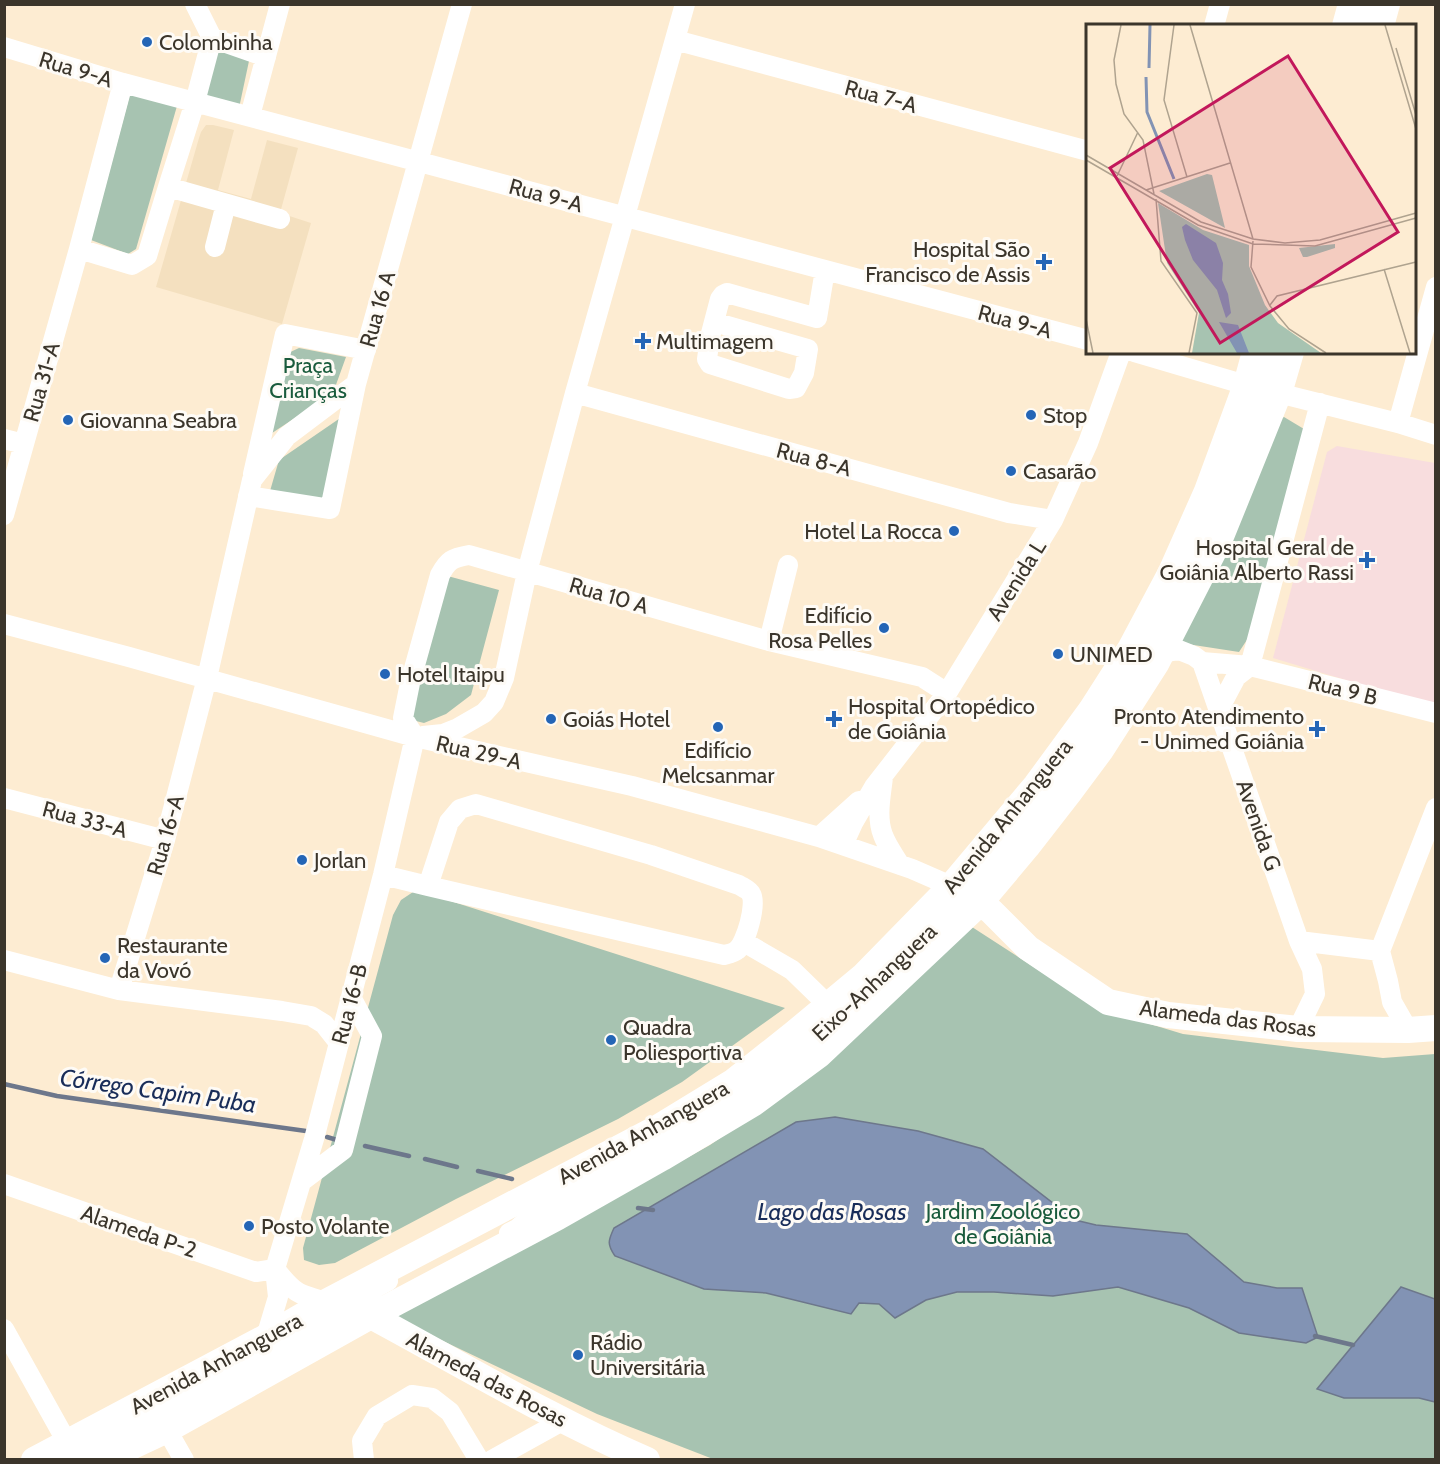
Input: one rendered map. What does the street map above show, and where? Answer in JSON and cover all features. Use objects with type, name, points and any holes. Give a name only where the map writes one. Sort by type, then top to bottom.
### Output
[{"type":"main road","points":[[1346,24],[1351,4]]},
{"type":"main road","points":[[1382,24],[1387,4]]},
{"type":"main road","name":"Avenida Anhanguera","points":[[103,1460],[167,1430],[349,1309],[734,1081],[1027,847],[1088,767],[1170,647],[1220,539],[1260,388],[1255,354]]},
{"type":"main road","name":"Avenida Anhanguera","points":[[34,1460],[71,1454],[266,1337],[349,1309],[567,1212],[754,1102],[819,1055],[966,895],[1036,785],[1091,710],[1130,649],[1171,572],[1207,491],[1260,388],[1288,354]]},
{"type":"main road","name":"Alameda das Rosas","points":[[966,895],[991,911],[1028,948],[1108,1002],[1168,1015],[1298,1029],[1436,1028]]},
{"type":"main road","name":"Alameda das Rosas","points":[[349,1309],[611,1444],[647,1460]]},
{"type":"street","points":[[79,249],[132,265],[147,256],[195,102],[212,38],[195,4]]},
{"type":"street","points":[[249,116],[280,4]]},
{"type":"street","name":"Rua 16 A","points":[[250,488],[330,509],[356,384],[462,4]]},
{"type":"street","points":[[415,737],[443,734],[484,713],[494,702],[504,678],[527,572],[575,393],[685,4]]},
{"type":"street","points":[[1215,24],[1220,4]]},
{"type":"street","points":[[1363,24],[1368,4]]},
{"type":"street","points":[[212,38],[266,57]]},
{"type":"street","name":"Rua 7-A","points":[[675,40],[1086,150]]},
{"type":"street","name":"Rua 9-A","points":[[4,47],[123,83],[1086,339]]},
{"type":"street","name":"Rua 31-A","points":[[4,515],[123,83]]},
{"type":"street","points":[[168,187],[280,219]]},
{"type":"street","points":[[214,247],[226,204]]},
{"type":"street","points":[[818,313],[727,293],[720,300],[710,337],[707,359],[710,364],[789,389],[796,388],[804,373],[808,349],[832,272]]},
{"type":"street","points":[[1398,423],[1436,287]]},
{"type":"street","points":[[714,322],[808,349]]},
{"type":"street","points":[[207,678],[285,334],[366,350]]},
{"type":"street","name":"Avenida L","points":[[843,846],[853,823],[878,781],[947,693],[1053,520],[1088,443],[1121,354]]},
{"type":"street","points":[[1141,354],[1436,435]]},
{"type":"street","name":"Eixo-Anhanguera","points":[[1260,388],[1264,354]]},
{"type":"street","name":"Eixo-Anhanguera","points":[[71,1454],[349,1309],[383,1299],[517,1229],[548,1202],[717,1110],[796,1053],[861,995],[966,895],[1014,839],[1095,732],[1142,656],[1176,592],[1238,455],[1248,420],[1275,354]]},
{"type":"street","points":[[250,488],[287,436],[356,384]]},
{"type":"street","name":"Rua 8-A","points":[[575,393],[1009,513],[1053,520]]},
{"type":"street","points":[[1219,709],[1236,677],[1250,666],[1320,403]]},
{"type":"street","points":[[4,439],[24,444]]},
{"type":"street","name":"Rua 10 A","points":[[415,737],[403,718],[410,683],[440,575],[454,557],[469,555],[769,641],[922,677],[947,693]]},
{"type":"street","points":[[769,641],[788,566]]},
{"type":"street","name":"Rua 29-A","points":[[4,624],[415,737],[632,786],[819,837],[900,865],[966,895]]},
{"type":"street","points":[[1170,647],[1194,656],[1202,662]]},
{"type":"street","name":"Rua 9 B","points":[[1202,662],[1250,666],[1436,712]]},
{"type":"street","name":"Avenida G","points":[[1202,662],[1299,941],[1312,969],[1315,994],[1298,1029]]},
{"type":"street","name":"Rua 16-A","points":[[119,990],[165,840],[207,678]]},
{"type":"street","name":"Rua 16-B","points":[[266,1337],[278,1297],[275,1269],[302,1181],[351,998],[415,737]]},
{"type":"street","points":[[878,781],[881,827],[900,865]]},
{"type":"street","name":"Avenida L","points":[[819,837],[878,781]]},
{"type":"street","name":"Rua 33-A","points":[[4,798],[165,840]]},
{"type":"street","points":[[383,875],[428,886],[724,955],[736,951],[744,942],[754,906],[753,896],[740,885],[651,855],[476,804],[460,809],[449,822],[428,886]]},
{"type":"street","points":[[1408,1030],[1392,1002],[1380,951],[1436,808]]},
{"type":"street","points":[[1299,941],[1380,951]]},
{"type":"street","points":[[744,942],[792,970],[828,1005]]},
{"type":"street","points":[[4,960],[119,990],[311,1016],[324,1024],[339,1043]]},
{"type":"street","points":[[302,1181],[343,1150],[372,1036],[351,998]]},
{"type":"street","name":"Alameda P-2","points":[[4,1184],[256,1272],[275,1269]]},
{"type":"street","points":[[275,1269],[289,1287],[298,1294],[349,1309]]},
{"type":"street","points":[[4,1329],[71,1454]]},
{"type":"street","points":[[364,1460],[362,1441],[377,1416],[412,1395],[432,1398],[450,1412],[479,1460]]},
{"type":"street","points":[[492,1460],[564,1420]]},
{"type":"street","points":[[167,1430],[184,1460]]},
{"type":"shaded area","points":[[206,125],[234,130],[218,190],[251,199],[267,140],[298,148],[280,213],[311,223],[282,324],[156,287],[199,138]]},
{"type":"shaded area","name":"Hospital Geral de Goiânia Alberto Rassi","points":[[1337,446],[1435,463],[1435,707],[1273,658],[1327,452]]},
{"type":"green space","points":[[217,49],[249,61],[239,108],[202,99]]},
{"type":"green space","points":[[130,94],[177,106],[136,249],[128,254],[91,240]]},
{"type":"green space","name":"Praça Crianças","points":[[299,348],[346,357],[333,393],[266,437],[286,354]]},
{"type":"green space","name":"Praça Crianças","points":[[349,412],[323,503],[270,491],[279,460]]},
{"type":"green space","points":[[1284,417],[1309,432],[1256,626],[1239,652],[1174,642],[1271,423]]},
{"type":"green space","points":[[444,575],[499,590],[471,695],[446,714],[424,723],[404,718]]},
{"type":"green space","points":[[416,890],[785,1008],[682,1082],[618,1119],[456,1199],[335,1263],[319,1265],[304,1260],[303,1248],[393,915],[401,900]]},
{"type":"green space","name":"Jardim Zoológico de Goiânia","points":[[972,927],[1097,1008],[1183,1034],[1383,1058],[1435,1054],[1435,1459],[713,1459],[597,1414],[386,1314],[570,1223],[710,1145],[824,1066]]},
{"type":"water","name":"Lago das Rosas","points":[[835,1117],[918,1131],[983,1149],[1075,1220],[1096,1225],[1187,1234],[1244,1282],[1277,1288],[1302,1288],[1318,1337],[1306,1343],[1239,1333],[1189,1308],[1118,1287],[1053,1296],[957,1292],[926,1300],[895,1318],[879,1304],[859,1303],[851,1314],[766,1293],[704,1289],[615,1256],[612,1252],[609,1242],[614,1228],[796,1122]]},
{"type":"water","points":[[1401,1287],[1435,1299],[1435,1402],[1419,1398],[1344,1398],[1317,1389]]},
{"type":"waterway","name":"Córrego Capim Puba","points":[[4,1084],[57,1096],[306,1131]]},
{"type":"waterway","name":"Córrego Capim Puba","points":[[327,1137],[337,1140]]},
{"type":"waterway","name":"Córrego Capim Puba","points":[[365,1146],[409,1156]]},
{"type":"waterway","name":"Córrego Capim Puba","points":[[425,1159],[457,1167]]},
{"type":"waterway","name":"Córrego Capim Puba","points":[[478,1171],[512,1179]]},
{"type":"waterway","name":"Córrego Capim Puba","points":[[638,1208],[653,1210]]},
{"type":"waterway","points":[[1315,1336],[1353,1345]]},
{"type":"place","name":"Colombinha","points":[[147,42]]},
{"type":"place","name":"Hospital São Francisco de Assis","points":[[1044,262]]},
{"type":"place","name":"Multimagem","points":[[643,341]]},
{"type":"place","name":"Stop","points":[[1031,415]]},
{"type":"place","name":"Giovanna Seabra","points":[[68,420]]},
{"type":"place","name":"Casarão","points":[[1011,471]]},
{"type":"place","name":"Hotel La Rocca","points":[[954,531]]},
{"type":"place","name":"Hospital Geral de Goiânia Alberto Rassi","points":[[1367,560]]},
{"type":"place","name":"Edifício Rosa Pelles","points":[[884,628]]},
{"type":"place","name":"UNIMED","points":[[1058,654]]},
{"type":"place","name":"Hotel Itaipu","points":[[385,674]]},
{"type":"place","name":"Goiás Hotel","points":[[551,719]]},
{"type":"place","name":"Hospital Ortopédico de Goiânia","points":[[834,719]]},
{"type":"place","name":"Edifício Melcsanmar","points":[[718,727]]},
{"type":"place","name":"Pronto Atendimento - Unimed Goiânia","points":[[1317,729]]},
{"type":"place","name":"Jorlan","points":[[302,860]]},
{"type":"place","name":"Restaurante da Vovó","points":[[105,958]]},
{"type":"place","name":"Quadra Poliesportiva","points":[[611,1040]]},
{"type":"place","name":"Posto Volante","points":[[249,1226]]},
{"type":"place","name":"Rádio Universitária","points":[[578,1355]]}]
